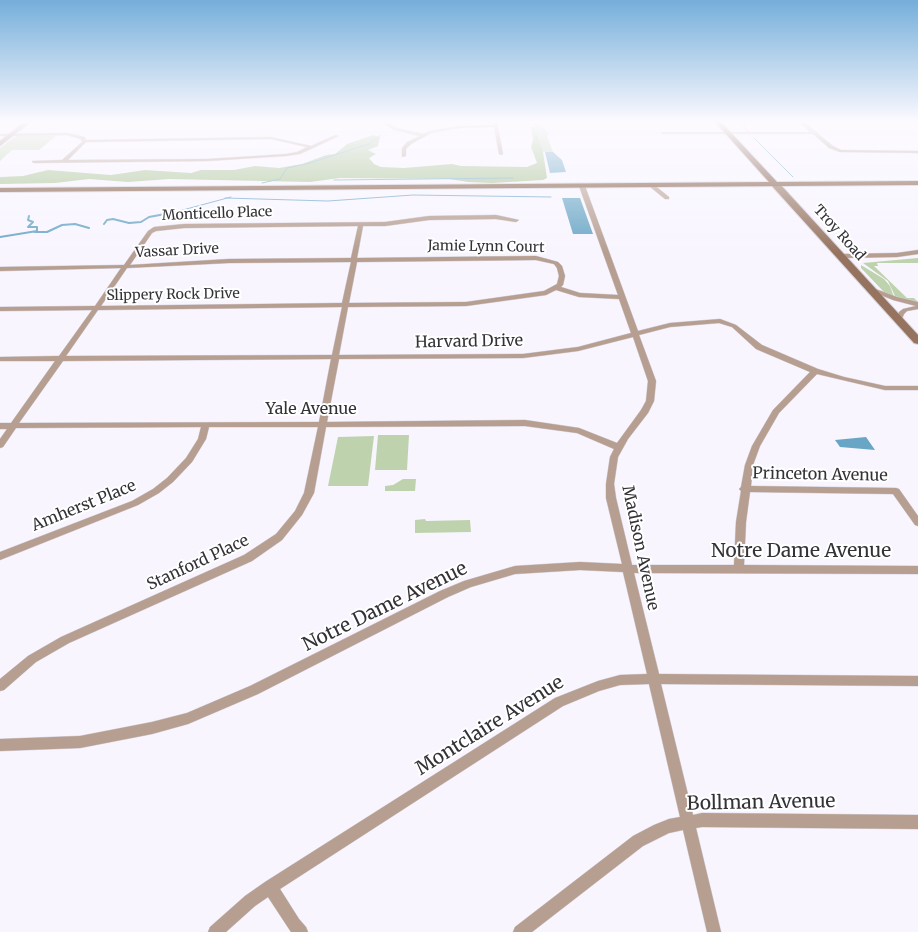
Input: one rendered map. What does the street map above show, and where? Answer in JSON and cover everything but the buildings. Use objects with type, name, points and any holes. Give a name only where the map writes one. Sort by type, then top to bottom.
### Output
[{"type":"main road","name":"Troy Road","points":[[758,165],[918,341]]},
{"type":"main road","points":[[732,184],[756,180],[762,170]]},
{"type":"main road","points":[[0,190],[918,183]]},
{"type":"main road","points":[[786,195],[790,189],[812,184]]},
{"type":"street","points":[[651,185],[667,198]]},
{"type":"street","name":"Madison Avenue","points":[[582,186],[634,334],[650,373],[652,391],[645,411],[618,447],[611,472],[611,498],[714,932]]},
{"type":"street","name":"Monticello Place","points":[[0,445],[150,232],[160,227],[397,223],[437,218],[496,217],[516,220]]},
{"type":"street","name":"Stanford Place","points":[[0,686],[26,664],[52,647],[248,558],[279,537],[299,513],[309,493],[347,305],[361,224]]},
{"type":"street","points":[[843,258],[896,256],[918,252]]},
{"type":"street","points":[[843,258],[918,257]]},
{"type":"street","name":"Jamie Lynn Court","points":[[355,260],[541,258],[556,262],[560,267],[561,282],[557,288]]},
{"type":"street","name":"Vassar Drive","points":[[0,268],[126,267],[227,261],[355,260]]},
{"type":"street","points":[[347,305],[466,304],[539,295],[557,288],[579,295],[621,296]]},
{"type":"street","points":[[873,290],[895,300],[918,305]]},
{"type":"street","name":"Slippery Rock Drive","points":[[0,309],[347,305]]},
{"type":"street","points":[[899,320],[904,310],[918,305]]},
{"type":"street","name":"Harvard Drive","points":[[0,359],[543,355],[578,350],[634,334],[685,323],[720,321],[734,326],[749,341],[764,350],[815,371],[844,380],[885,388],[918,388]]},
{"type":"street","points":[[739,570],[744,489],[749,465],[765,428],[785,401],[815,371]]},
{"type":"street","name":"Yale Avenue","points":[[0,426],[525,423],[579,431],[618,447]]},
{"type":"street","name":"Amherst Place","points":[[0,556],[135,503],[156,491],[170,480],[189,460],[202,439],[206,425]]},
{"type":"street","name":"Princeton Avenue","points":[[744,489],[896,491],[918,523]]},
{"type":"street","name":"Notre Dame Avenue","points":[[0,745],[98,739],[152,728],[188,718],[254,690],[428,602],[468,584],[515,570],[547,568],[918,570]]},
{"type":"street","name":"Montclaire Avenue","points":[[215,932],[250,900],[270,887],[559,702],[598,686],[620,680],[654,679],[918,680]]},
{"type":"street","name":"Bollman Avenue","points":[[520,932],[638,841],[669,826],[702,820],[918,822]]},
{"type":"street","points":[[270,887],[301,932]]},
{"type":"green space","points":[[293,165],[377,165],[404,168],[434,165],[527,167],[545,165],[547,178],[543,180],[492,183],[449,179],[340,178],[310,182],[169,179],[128,182],[89,179],[55,183],[0,184],[0,177],[23,176],[48,170],[111,175],[145,170],[191,173],[201,170],[234,170],[255,166],[279,168]]},
{"type":"green space","points":[[918,258],[918,263],[877,263],[878,266],[874,266],[907,298],[914,298],[918,302],[908,301],[895,296],[888,281],[863,263]]},
{"type":"green space","points":[[861,265],[884,279],[890,286],[894,297],[884,292],[861,268]]},
{"type":"green space","points":[[378,435],[409,435],[407,470],[375,470]]},
{"type":"green space","points":[[374,436],[368,486],[328,486],[338,437]]},
{"type":"green space","points":[[403,479],[416,479],[415,491],[385,491],[385,486],[393,485]]},
{"type":"green space","points":[[425,519],[426,521],[470,520],[471,532],[415,533],[415,520]]},
{"type":"water","points":[[548,165],[564,165],[566,172],[550,173]]},
{"type":"water","points":[[562,198],[580,198],[593,234],[573,234]]},
{"type":"water","points":[[866,437],[875,450],[840,447],[835,440]]},
{"type":"waterway","points":[[262,183],[280,179],[287,168],[299,165]]},
{"type":"waterway","points":[[781,165],[793,177]]},
{"type":"waterway","points":[[334,180],[513,178]]},
{"type":"waterway","points":[[227,198],[328,201],[413,195],[551,197]]},
{"type":"waterway","points":[[227,198],[231,197]]},
{"type":"waterway","points":[[174,212],[227,198]]},
{"type":"waterway","points":[[104,224],[107,220],[113,219],[129,223],[141,222],[149,217],[174,212]]},
{"type":"waterway","points":[[168,214],[174,212]]},
{"type":"waterway","points":[[0,237],[37,231],[37,227],[28,227],[33,222],[28,220],[29,216]]},
{"type":"waterway","points":[[35,232],[47,232],[62,225],[75,224],[89,228]]}]
